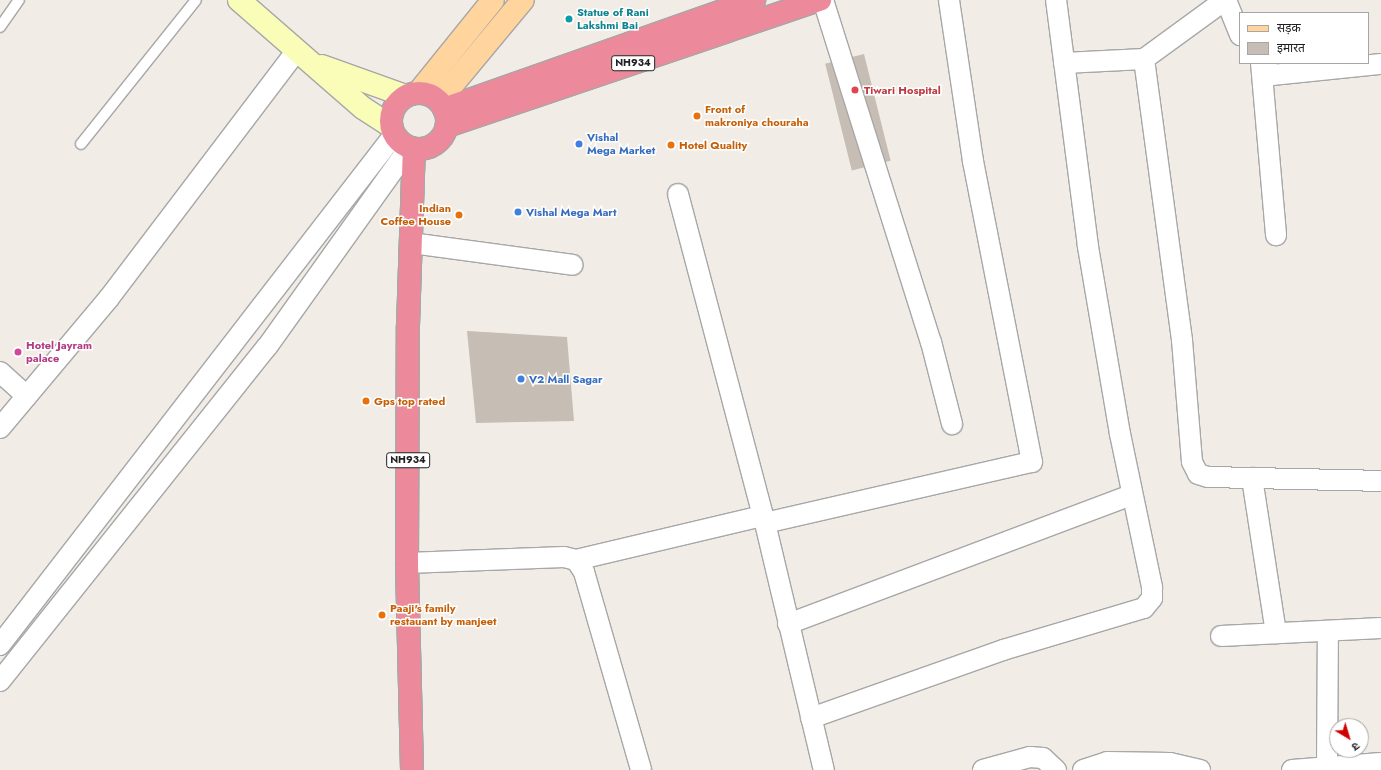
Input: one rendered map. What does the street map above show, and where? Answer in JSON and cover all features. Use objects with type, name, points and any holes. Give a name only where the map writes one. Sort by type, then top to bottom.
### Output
[{"type":"highway","name":"NH934","points":[[443,112],[754,0]]},
{"type":"highway","name":"NH934","points":[[443,112],[822,0]]},
{"type":"highway","points":[[402,139],[432,146],[444,134],[443,112],[412,94]]},
{"type":"highway","name":"NH934","points":[[412,94],[396,104],[391,114],[402,139],[411,243],[407,563],[412,770]]},
{"type":"main road","points":[[238,0],[363,108],[402,139]]},
{"type":"main road","points":[[303,56],[412,94],[493,0]]},
{"type":"main road","points":[[443,112],[524,0]]},
{"type":"street","points":[[822,0],[931,342],[952,424]]},
{"type":"street","points":[[407,563],[564,557],[576,560],[1032,462],[973,161],[950,0]]},
{"type":"street","points":[[811,718],[1003,650],[1144,608],[1152,598],[1152,587],[1132,495],[1088,246],[1056,0]]},
{"type":"street","points":[[1064,63],[1144,59],[1226,0],[1239,32]]},
{"type":"street","points":[[0,428],[109,298],[303,56]]},
{"type":"street","points":[[1144,59],[1182,340],[1192,462],[1198,474],[1208,477],[1381,481]]},
{"type":"street","points":[[1262,64],[1276,235]]},
{"type":"street","points":[[1263,64],[1272,75],[1381,64]]},
{"type":"street","points":[[0,645],[402,139]]},
{"type":"street","points":[[0,681],[267,347],[402,139]]},
{"type":"street","points":[[678,194],[763,520],[824,770]]},
{"type":"street","points":[[411,243],[573,265]]},
{"type":"street","points":[[0,372],[28,396]]},
{"type":"street","points":[[1252,478],[1276,634]]},
{"type":"street","points":[[788,624],[1132,495]]},
{"type":"street","points":[[576,560],[584,572],[641,770]]},
{"type":"street","points":[[1221,636],[1381,628]]},
{"type":"street","points":[[1327,766],[1328,631]]},
{"type":"street","points":[[983,770],[1030,757],[1043,758],[1056,770]]},
{"type":"street","points":[[1082,770],[1107,762],[1170,763],[1200,770]]},
{"type":"street","points":[[1292,770],[1381,762]]},
{"type":"lane","points":[[0,27],[19,0]]},
{"type":"lane","points":[[81,144],[196,0]]},
{"type":"building","points":[[864,54],[891,161],[852,170],[825,64]]},
{"type":"building","name":"V2 Mall Sagar","points":[[467,331],[567,337],[574,421],[476,423]]},
{"type":"place","name":"Statue of Rani Lakshmi Bai","points":[[569,19]]},
{"type":"place","name":"Tiwari Hospital","points":[[855,90]]},
{"type":"place","name":"Front of makroniya chouraha","points":[[697,116]]},
{"type":"place","name":"Vishal Mega Market","points":[[579,144]]},
{"type":"place","name":"Hotel Quality","points":[[671,145]]},
{"type":"place","name":"Vishal Mega Mart","points":[[518,212]]},
{"type":"place","name":"Indian Coffee House","points":[[459,215]]},
{"type":"place","name":"Hotel Jayram palace","points":[[18,352]]},
{"type":"place","name":"V2 Mall Sagar","points":[[521,379]]},
{"type":"place","name":"Gps top rated","points":[[366,401]]},
{"type":"place","name":"Paaji's family restauant by manjeet","points":[[382,615]]}]
